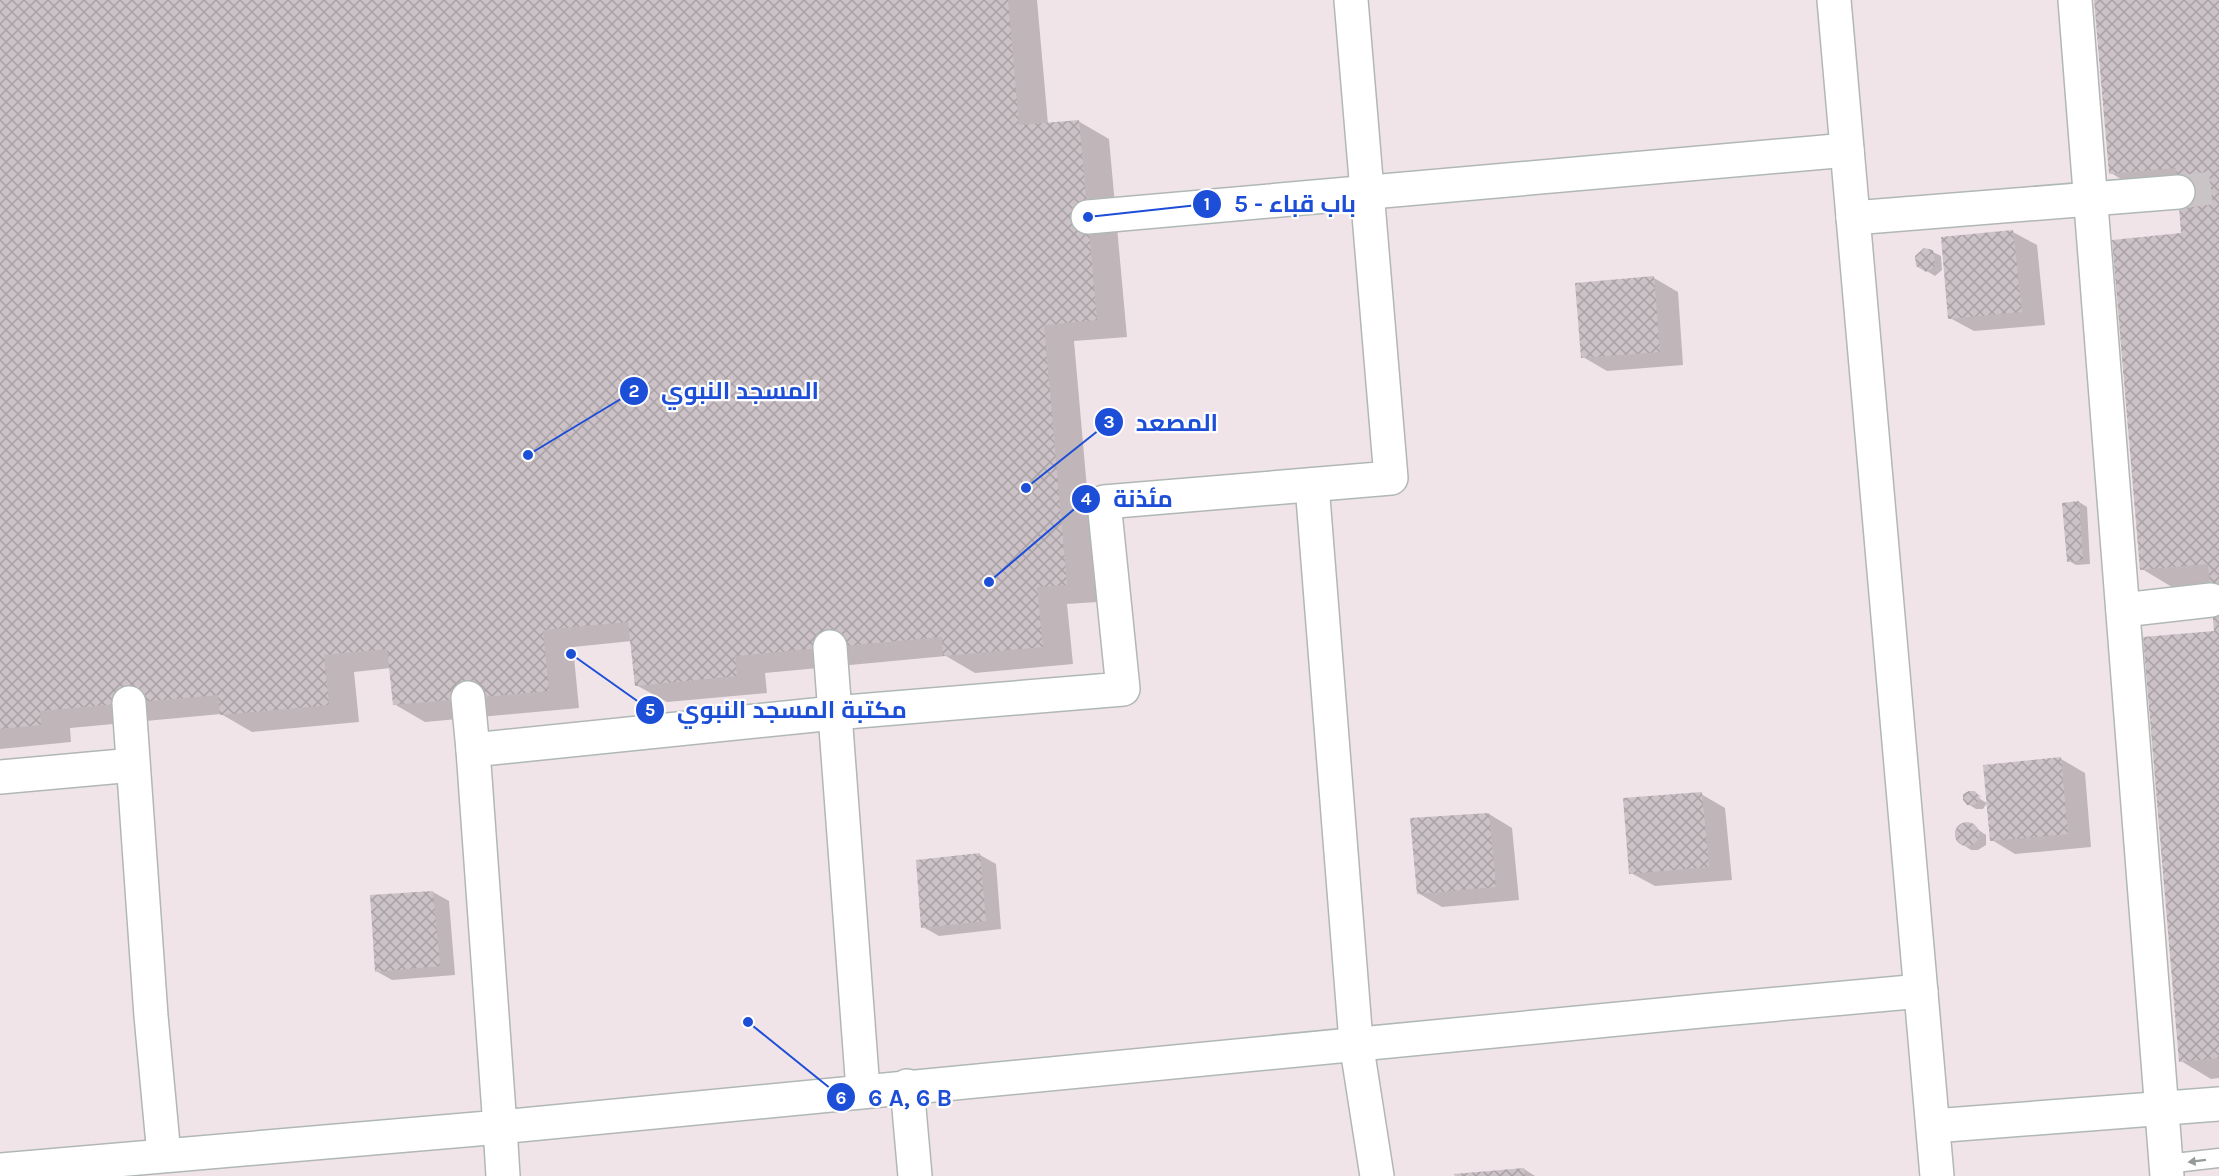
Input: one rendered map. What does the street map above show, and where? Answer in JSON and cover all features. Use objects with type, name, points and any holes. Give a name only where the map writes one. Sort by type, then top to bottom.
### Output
[{"type":"street","points":[[473,750],[834,713],[1123,689],[1104,502],[1391,478],[1351,0]]},
{"type":"street","points":[[1834,0],[1937,1176]]},
{"type":"street","points":[[2075,0],[2163,1108],[2171,1170]]},
{"type":"street","points":[[1088,217],[1847,150]]},
{"type":"street","points":[[1853,218],[2178,192]]},
{"type":"street","points":[[1312,485],[1356,1042],[1377,1176]]},
{"type":"street","points":[[2123,610],[2211,600]]},
{"type":"street","points":[[830,647],[863,1090]]},
{"type":"street","points":[[468,698],[503,1176]]},
{"type":"street","points":[[129,703],[151,1016],[150,1163]]},
{"type":"street","points":[[0,777],[133,765]]},
{"type":"street","points":[[0,1170],[150,1163],[1356,1042],[1921,992]]},
{"type":"street","points":[[907,1086],[915,1176]]},
{"type":"street","points":[[1933,1126],[2219,1104]]},
{"type":"lane","points":[[2171,1170],[2219,1158]]},
{"type":"building","points":[[0,0],[1008,0],[1019,125],[1079,120],[1097,320],[1044,325],[1067,585],[1037,587],[1043,647],[943,656],[942,637],[735,656],[737,676],[635,686],[628,622],[543,630],[549,691],[393,705],[387,649],[324,655],[329,705],[220,715],[218,695],[40,711],[41,725],[0,729]]},
{"type":"building","points":[[2094,0],[2219,0],[2219,1058],[2179,1062],[2143,637],[2214,631],[2208,564],[2140,570],[2112,240],[2181,233],[2176,168],[2109,174]]},
{"type":"building","points":[[2013,230],[2022,312],[1948,319],[1941,237]]},
{"type":"building","points":[[1924,248],[1933,250],[1935,266],[1926,272],[1916,266],[1915,256]]},
{"type":"building","points":[[1654,276],[1660,352],[1581,358],[1575,283]]},
{"type":"building","points":[[2079,501],[2083,560],[2067,562],[2062,503]]},
{"type":"building","points":[[2061,757],[2068,834],[1990,841],[1983,765]]},
{"type":"building","points":[[1975,791],[1980,798],[1975,805],[1967,805],[1963,800],[1963,794]]},
{"type":"building","points":[[1702,792],[1709,867],[1629,874],[1623,798]]},
{"type":"building","points":[[1489,813],[1496,887],[1417,894],[1410,818]]},
{"type":"building","points":[[1967,822],[1976,825],[1979,834],[1976,843],[1967,846],[1958,843],[1955,834],[1958,825]]},
{"type":"building","points":[[980,853],[986,921],[921,928],[916,860]]},
{"type":"building","points":[[433,891],[440,966],[375,972],[370,895]]},
{"type":"building","points":[[1524,1168],[1525,1176],[1455,1176],[1454,1174]]},
{"type":"tunnel","points":[[2178,192],[2219,187]]},
{"type":"place","name":"باب قباء - 5","points":[[1088,217]]},
{"type":"place","name":"المسجد النبوي","points":[[528,455]]},
{"type":"place","name":"المصعد","points":[[1026,488]]},
{"type":"place","name":"مئذنة","points":[[989,582]]},
{"type":"place","name":"مكتبة المسجد النبوي","points":[[571,654]]},
{"type":"place","name":"6 A, 6 B","points":[[748,1022]]}]
